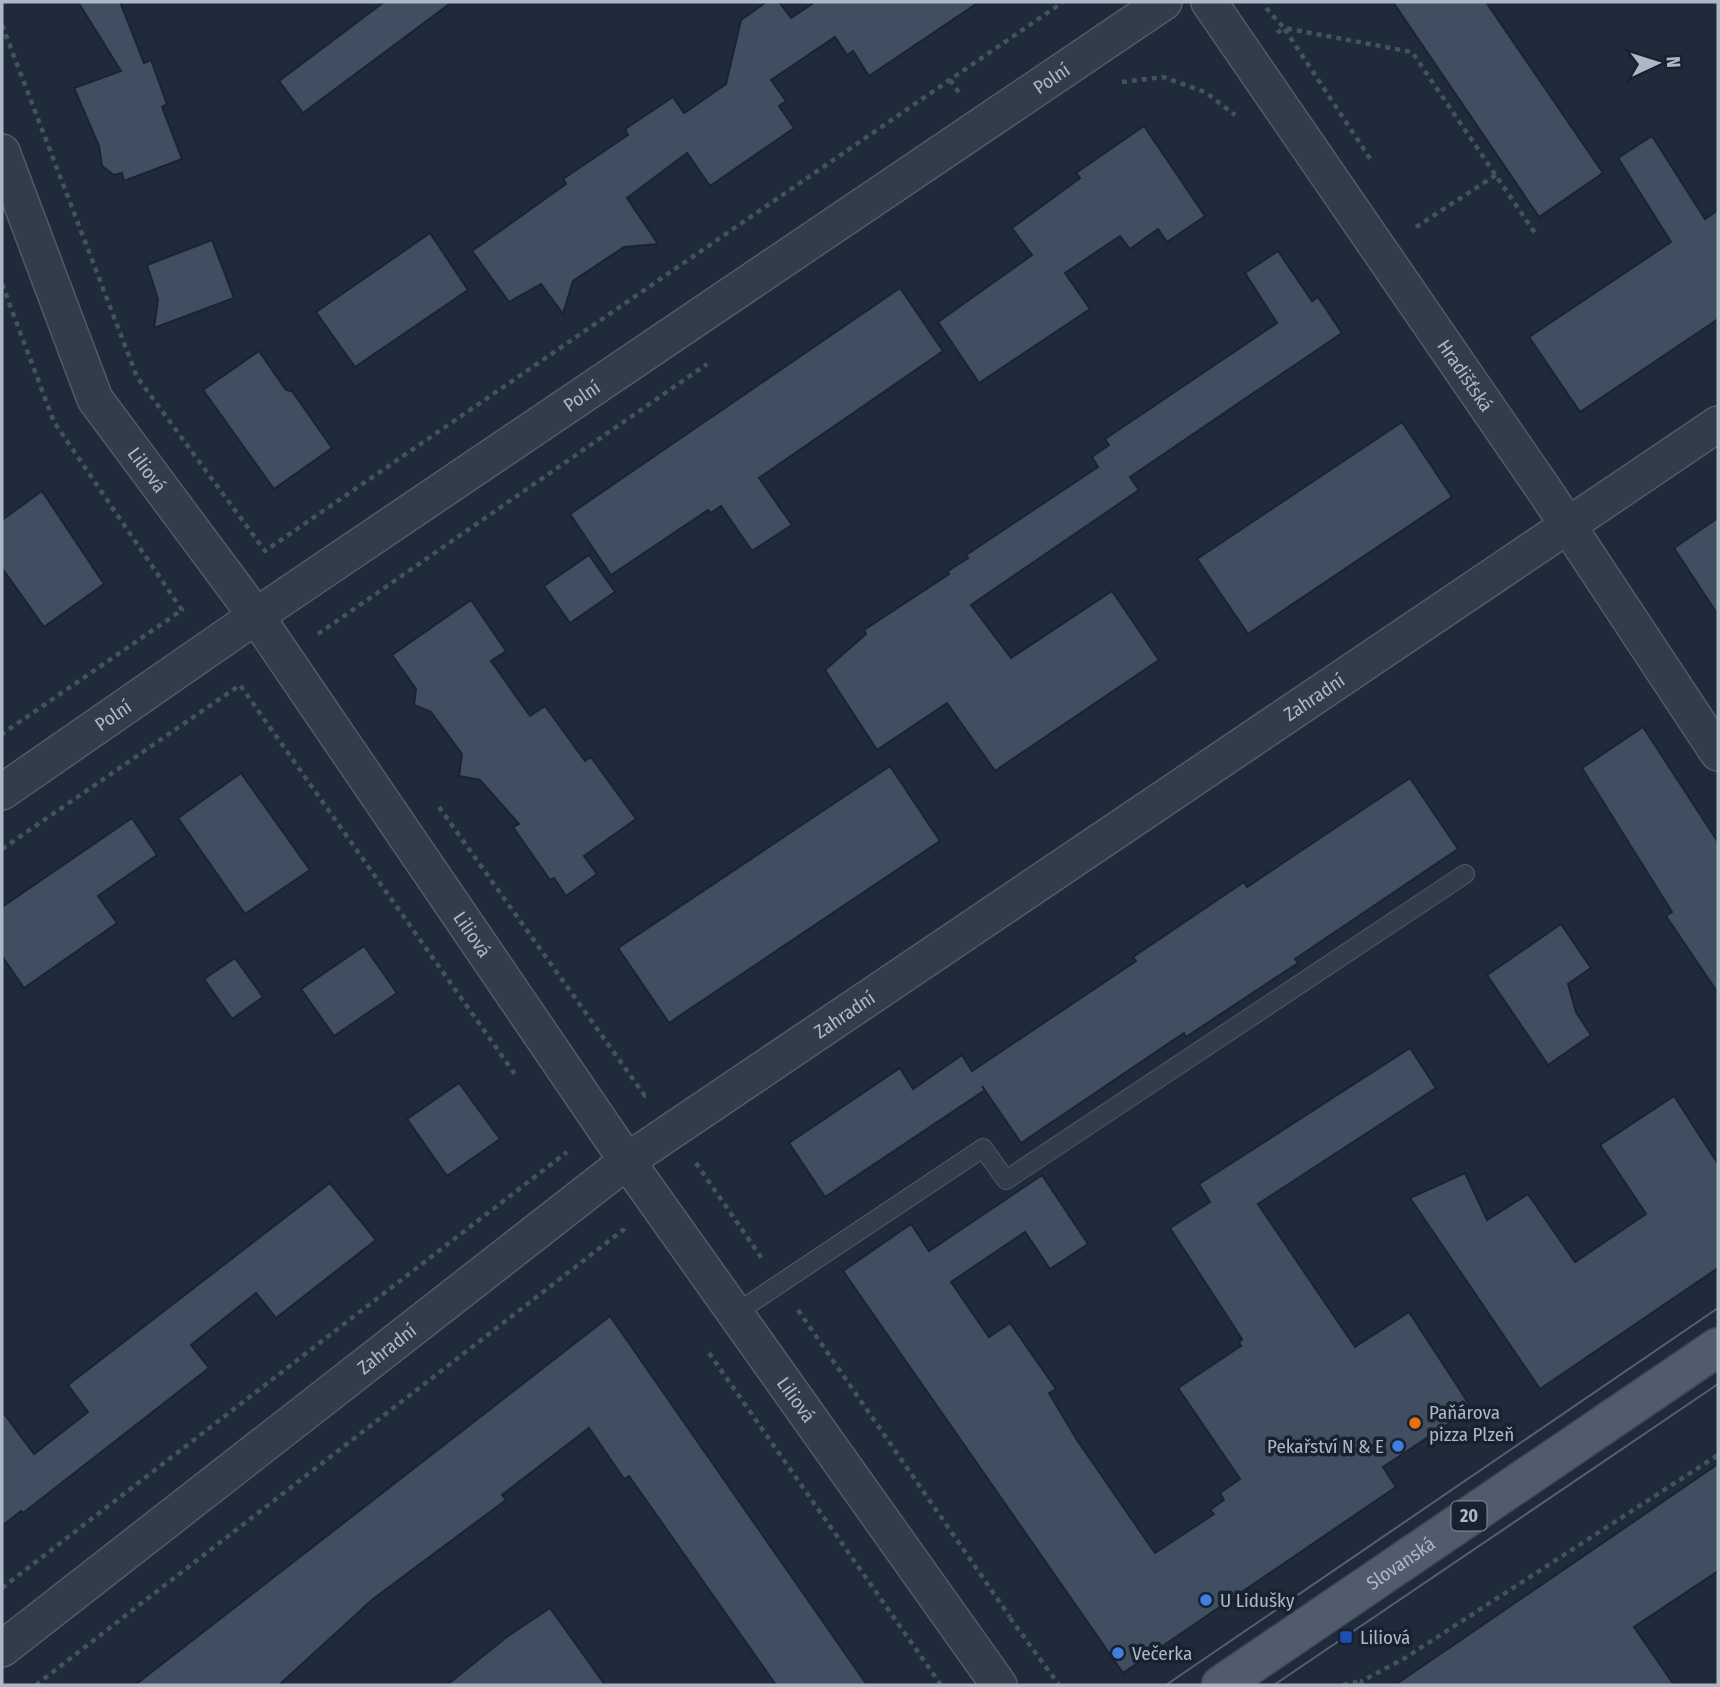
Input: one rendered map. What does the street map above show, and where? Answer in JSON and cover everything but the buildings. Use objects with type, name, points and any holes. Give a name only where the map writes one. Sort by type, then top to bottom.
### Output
[{"type":"main road","name":"Slovanská","points":[[1221,1685],[1718,1348]]},
{"type":"street","name":"Polní","points":[[2,792],[256,616],[1164,2]]},
{"type":"street","name":"Hradišťská","points":[[1209,2],[1567,524],[1718,753]]},
{"type":"street","name":"Liliová","points":[[2,152],[95,399],[256,616],[627,1161],[999,1685]]},
{"type":"street","name":"Zahradní","points":[[2,1649],[627,1161],[1718,424]]},
{"type":"lane","points":[[736,1313],[984,1148],[1006,1180],[1465,874]]},
{"type":"path","points":[[2,25],[136,377],[265,551],[1063,2]]},
{"type":"path","points":[[1261,2],[1284,29],[1412,52],[1535,233]]},
{"type":"path","points":[[1114,83],[1164,77],[1205,92],[1238,118]]},
{"type":"path","points":[[1416,227],[1496,175]]},
{"type":"path","points":[[325,646],[317,635],[718,356]]},
{"type":"path","points":[[2,734],[182,610]]},
{"type":"path","points":[[2,849],[240,685],[520,1083]]},
{"type":"path","points":[[437,804],[645,1096],[656,1088]]},
{"type":"path","points":[[2,1588],[569,1151],[561,1139]]},
{"type":"path","points":[[707,1155],[695,1163],[1010,1618]]},
{"type":"path","points":[[36,1685],[623,1230],[631,1241]]},
{"type":"path","points":[[703,1343],[941,1685]]},
{"type":"path","points":[[1343,1685],[1361,1683],[1405,1658],[1718,1455]]},
{"type":"tram line","points":[[1166,1685],[1718,1308]]},
{"type":"tram line","points":[[1274,1685],[1718,1384]]},
{"type":"place","name":"Paňárova pizza Plzeň","points":[[1415,1423]]},
{"type":"place","name":"Pekařství N & E","points":[[1398,1446]]},
{"type":"place","name":"U Lidušky","points":[[1206,1600]]},
{"type":"place","name":"Liliová","points":[[1346,1637]]},
{"type":"place","name":"Večerka","points":[[1118,1653]]}]
